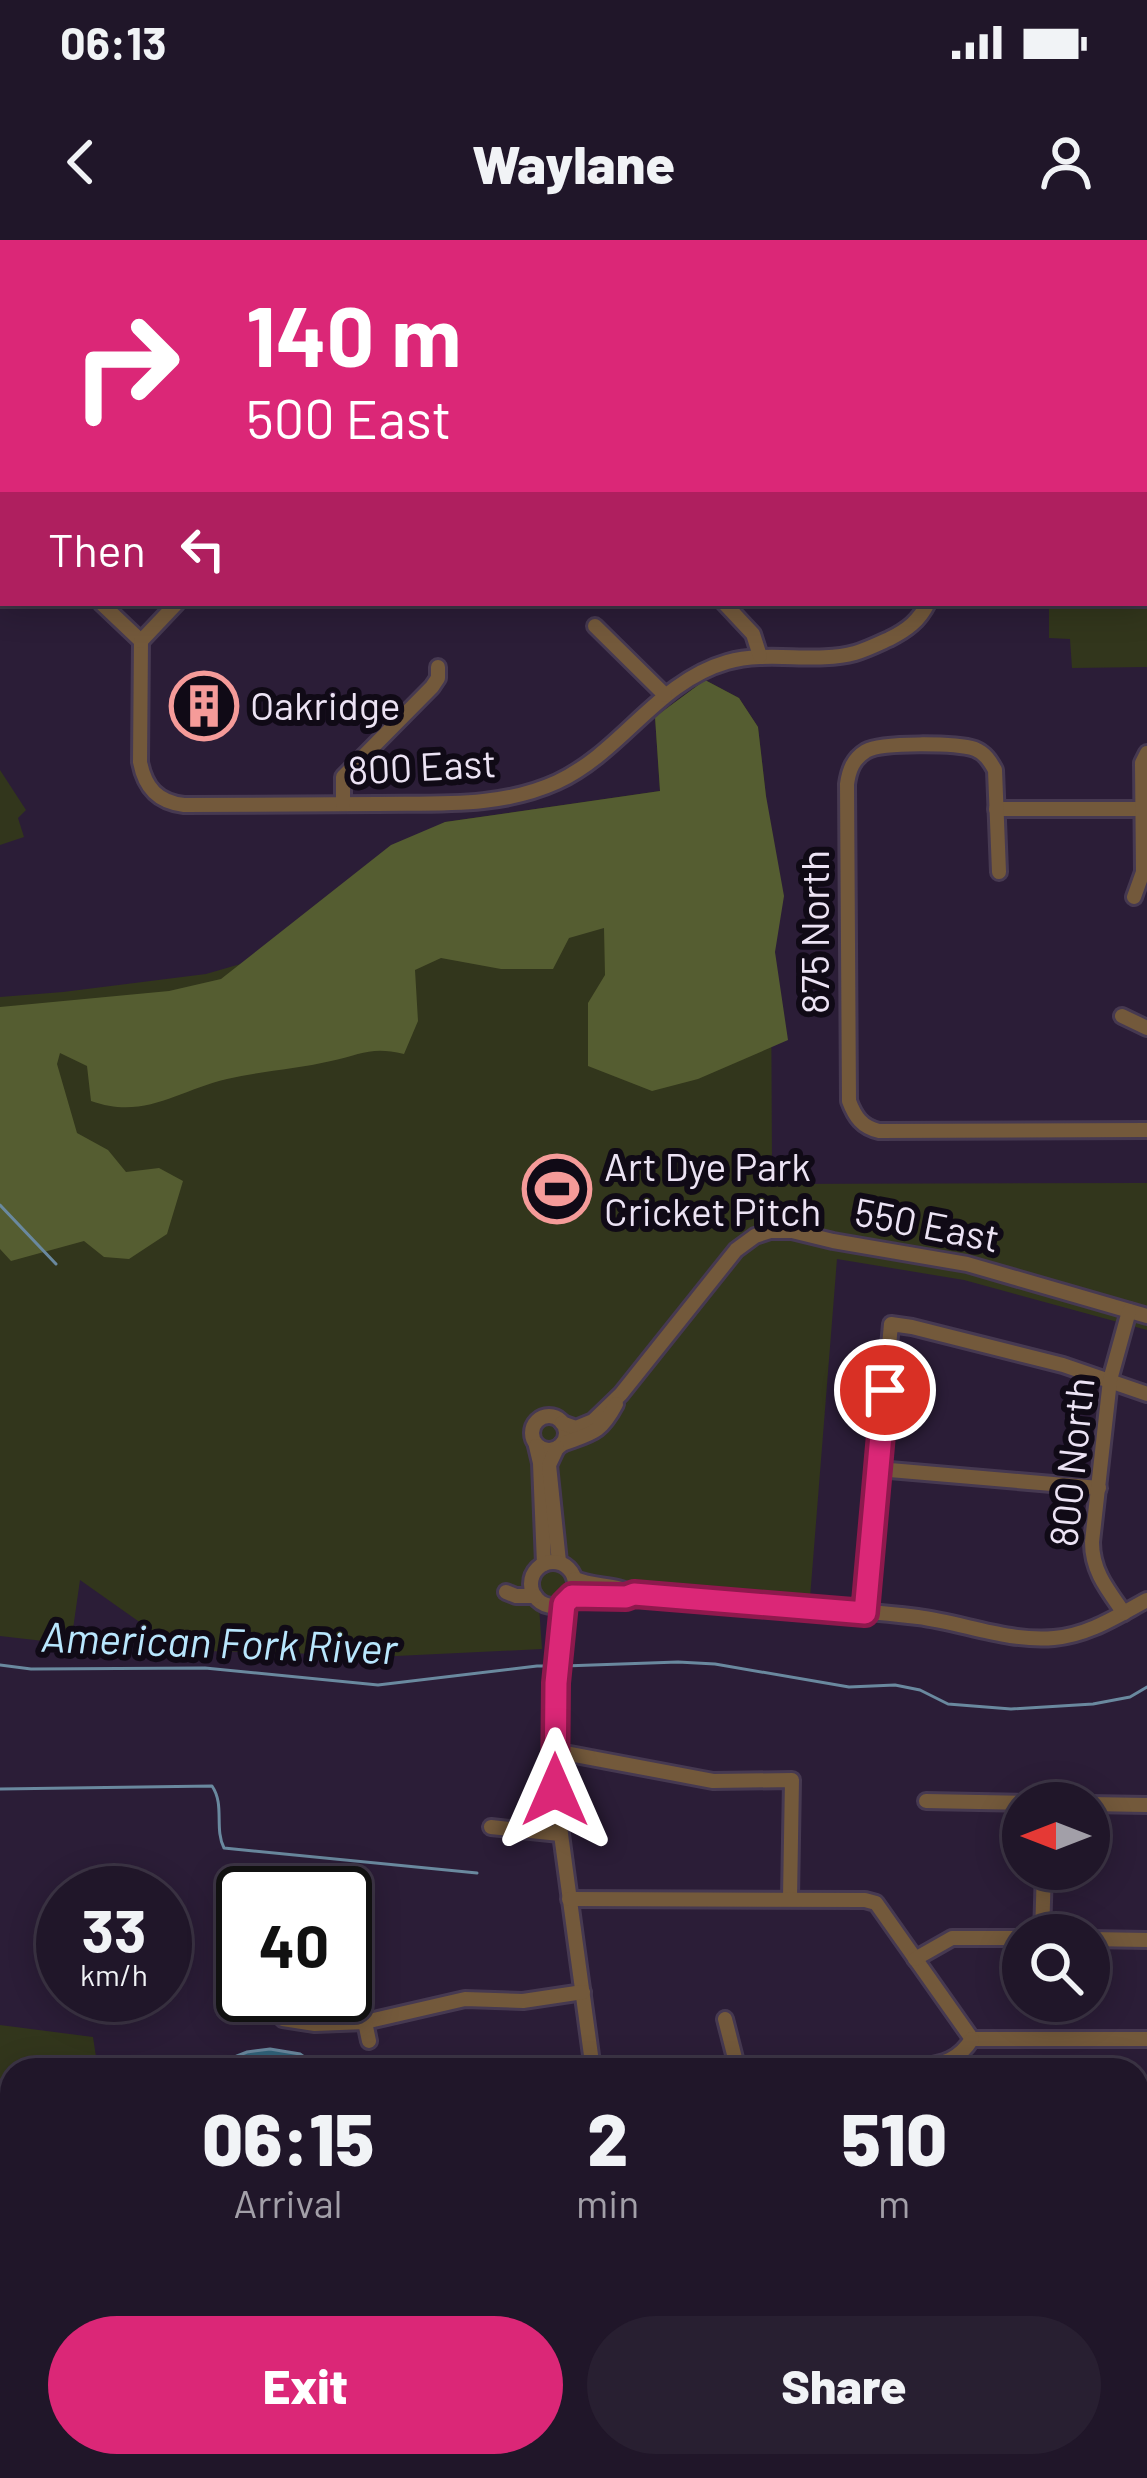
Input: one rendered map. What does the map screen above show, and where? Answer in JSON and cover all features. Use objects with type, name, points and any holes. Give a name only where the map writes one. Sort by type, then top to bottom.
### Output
[{"type":"street","points":[[104,606],[141,640],[174,606]]},
{"type":"street","points":[[727,606],[753,634],[760,656]]},
{"type":"street","name":"800 East","points":[[141,640],[140,762],[150,789],[162,800],[184,806],[485,802],[565,778],[600,756],[664,695],[712,668],[760,656],[856,652],[910,627],[926,606]]},
{"type":"street","points":[[595,626],[664,695]]},
{"type":"street","points":[[343,804],[343,777],[432,687],[438,668]]},
{"type":"street","name":"875 North","points":[[996,809],[994,770],[977,750],[877,747],[852,765],[847,784],[849,1101],[858,1120],[879,1131],[1147,1130]]},
{"type":"street","points":[[1134,897],[1143,872],[1142,763],[1147,753]]},
{"type":"street","points":[[999,872],[996,809],[1145,809]]},
{"type":"street","points":[[1122,1016],[1147,1028]]},
{"type":"street","name":"550 East","points":[[560,1446],[599,1430],[621,1394],[726,1260],[747,1240],[770,1231],[792,1231],[990,1269],[1147,1316]]},
{"type":"street","name":"800 North","points":[[1124,1613],[1097,1574],[1092,1558],[1110,1380],[1129,1311]]},
{"type":"street","points":[[865,1613],[891,1324],[1063,1365],[1147,1394]]},
{"type":"street","name":"550 East","points":[[562,1423],[576,1428],[588,1425],[621,1394]]},
{"type":"street","points":[[552,1417],[566,1432],[549,1465],[551,1563],[540,1462],[531,1434],[539,1419],[552,1417]]},
{"type":"street","points":[[536,1445],[544,1450],[560,1446]]},
{"type":"street","points":[[878,1469],[1099,1488]]},
{"type":"street","points":[[591,2058],[560,1834],[554,1751],[556,1650],[550,1597],[533,1574],[551,1563],[569,1568],[575,1579],[586,1584],[634,1594]]},
{"type":"street","points":[[550,1597],[575,1579]]},
{"type":"street","points":[[550,1597],[634,1594],[865,1613],[922,1618],[1033,1639],[1077,1635],[1147,1600]]},
{"type":"street","points":[[554,1751],[697,1779],[792,1780],[790,1898]]},
{"type":"street","points":[[926,1801],[1002,1802]]},
{"type":"street","points":[[1110,1804],[1147,1804]]},
{"type":"street","points":[[491,1826],[560,1834]]},
{"type":"street","points":[[569,1899],[790,1898],[876,1903],[972,2039]]},
{"type":"street","points":[[915,1959],[952,1938],[1002,1938]]},
{"type":"street","points":[[1110,1939],[1147,1940]]},
{"type":"street","points":[[372,2020],[465,1999],[524,2001],[583,1993]]},
{"type":"street","points":[[725,2019],[735,2058]]},
{"type":"street","points":[[302,2022],[365,2022],[369,2041]]},
{"type":"street","points":[[972,2039],[1147,2039]]},
{"type":"street","points":[[957,2058],[972,2039]]},
{"type":"green space","points":[[1049,606],[1147,606],[1147,667],[1072,668],[1070,639],[1049,638]]},
{"type":"green space","points":[[705,680],[739,698],[758,727],[766,796],[776,1184],[1147,1183],[1147,1330],[964,1280],[837,1259],[810,1598],[592,1581],[539,1606],[542,1649],[396,1656],[166,1650],[155,1633],[80,1580],[72,1636],[52,1642],[0,1636],[0,997],[206,974],[268,956],[445,822],[660,791],[655,717]]},
{"type":"green space","points":[[705,680],[739,698],[758,727],[784,896],[775,952],[788,1040],[698,1079],[652,1091],[588,1066],[588,1003],[605,975],[604,928],[569,938],[553,969],[501,969],[441,958],[415,970],[418,1021],[404,1054],[367,1052],[240,1076],[160,1102],[128,1107],[91,1101],[87,1066],[60,1053],[57,1064],[77,1133],[108,1150],[126,1172],[159,1168],[183,1181],[167,1234],[129,1259],[104,1257],[84,1241],[11,1261],[0,1249],[0,1007],[169,991],[221,979],[391,845],[445,822],[660,791],[655,717]]},
{"type":"green space","points":[[0,770],[26,810],[18,818],[24,837],[0,845]]},
{"type":"green space","points":[[0,2025],[93,2037],[96,2058],[0,2058]]},
{"type":"water","points":[[270,2049],[306,2058],[232,2058]]},
{"type":"waterway","points":[[0,1205],[56,1264]]},
{"type":"waterway","name":"American Fork River","points":[[564,1666],[715,1664],[849,1687],[895,1685],[920,1690],[948,1704],[1011,1709],[1093,1704],[1130,1697],[1147,1687]]},
{"type":"waterway","name":"American Fork River","points":[[0,1665],[205,1668],[378,1685],[554,1666]]},
{"type":"waterway","points":[[0,1789],[212,1786],[224,1848],[477,1873]]},
{"type":"place","name":"Oakridge","points":[[204,706]]},
{"type":"place","name":"Art Dye Park Cricket Pitch","points":[[557,1189]]},
{"type":"route","points":[[555,1790],[556,1683],[564,1604],[572,1596],[634,1594],[865,1613],[885,1390]]}]
